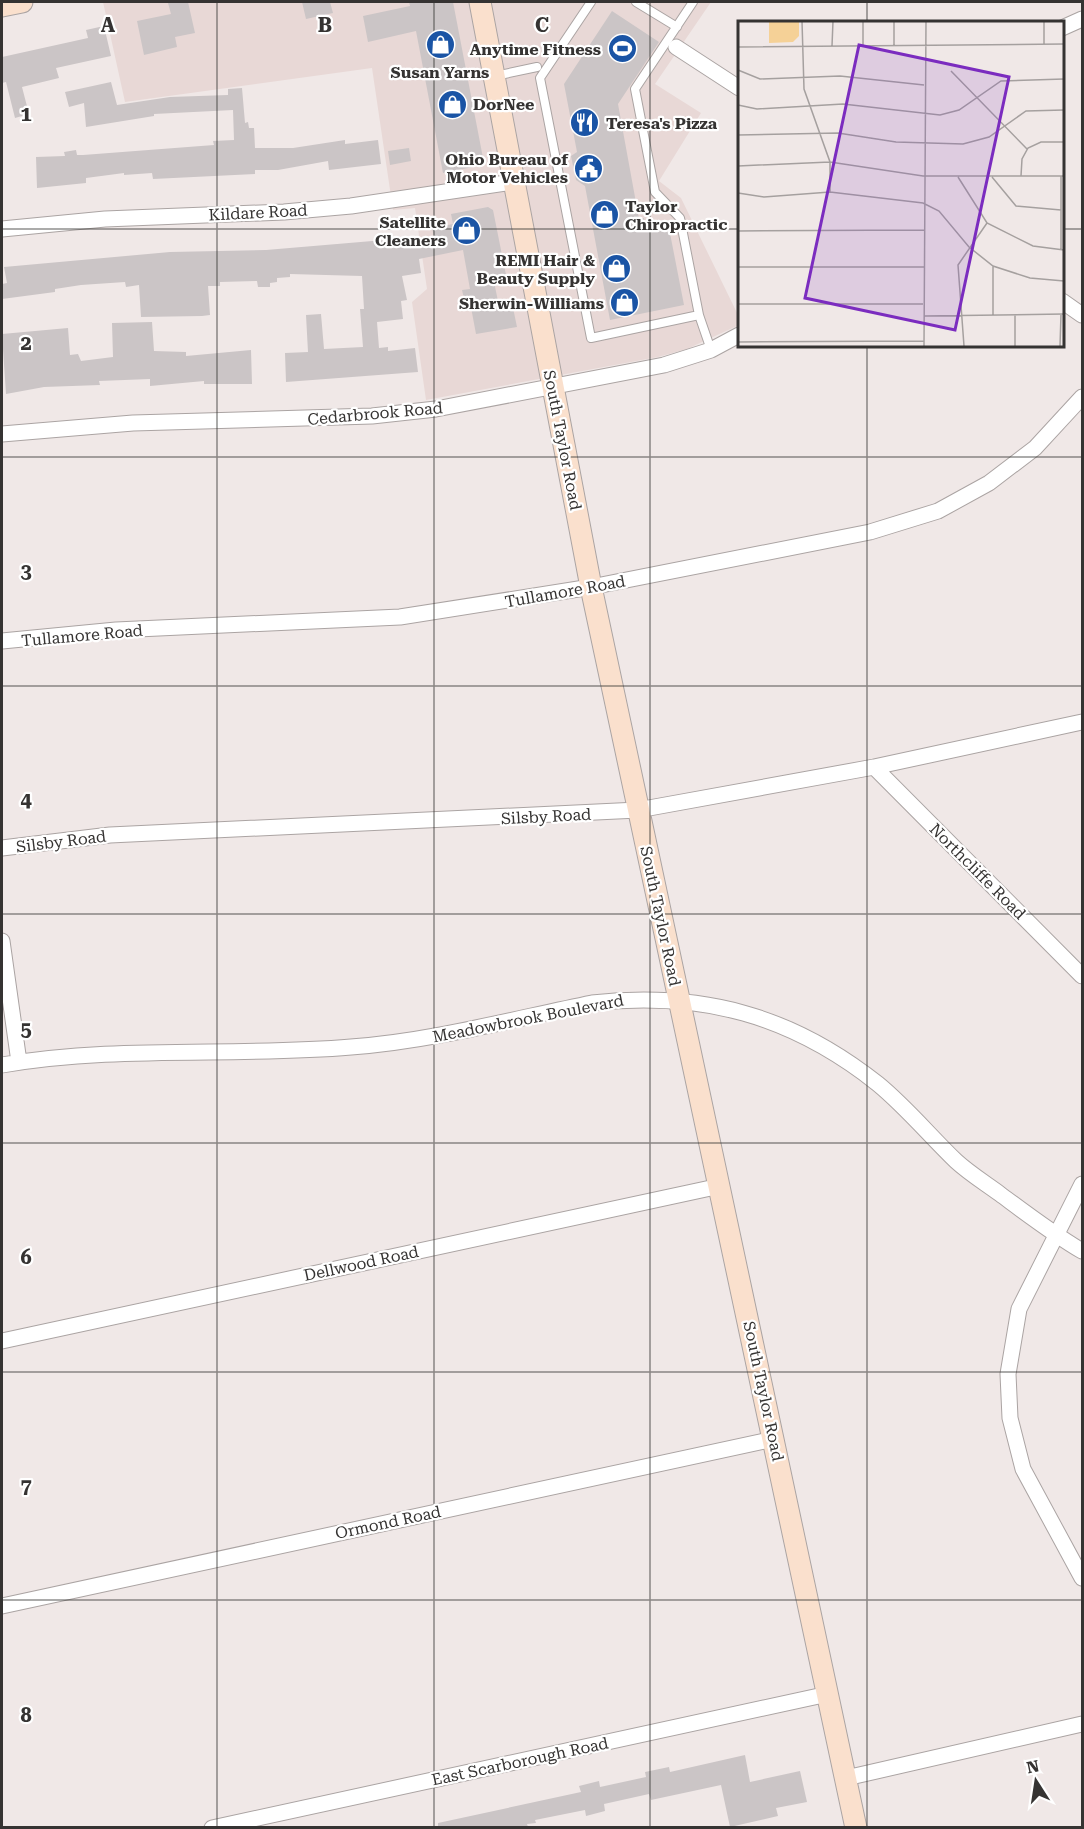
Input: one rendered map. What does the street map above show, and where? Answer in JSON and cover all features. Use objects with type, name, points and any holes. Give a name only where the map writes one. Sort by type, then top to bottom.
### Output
[{"type":"main road","points":[[2,6],[22,2]]},
{"type":"main road","name":"South Taylor Road","points":[[480,2],[591,587],[856,1827]]},
{"type":"street","points":[[1063,28],[1083,19]]},
{"type":"street","points":[[676,46],[738,86]]},
{"type":"street","name":"Kildare Road","points":[[2,229],[105,219],[340,207],[415,199],[513,182]]},
{"type":"street","points":[[1063,302],[1083,315]]},
{"type":"street","name":"Cedarbrook Road","points":[[2,434],[132,423],[372,416],[436,409],[553,389],[664,365],[711,350],[738,336]]},
{"type":"street","name":"Tullamore Road","points":[[2,641],[116,630],[400,617],[591,587],[870,532],[938,511],[989,483],[1035,448],[1083,398]]},
{"type":"street","name":"Silsby Road","points":[[2,848],[110,835],[638,810],[874,766],[1083,722]]},
{"type":"street","name":"Northcliffe Road","points":[[874,766],[1083,976]]},
{"type":"street","points":[[2,941],[19,1062]]},
{"type":"street","name":"Meadowbrook Boulevard","points":[[2,1065],[134,1053],[293,1051],[387,1044],[592,1003],[642,998],[680,999],[714,1005],[769,1021],[801,1034],[840,1056],[879,1085],[958,1163],[1056,1236],[1083,1251]]},
{"type":"street","points":[[1083,1184],[1019,1309],[1008,1374],[1010,1418],[1023,1469],[1083,1578]]},
{"type":"street","name":"Dellwood Road","points":[[2,1341],[720,1186]]},
{"type":"street","name":"Ormond Road","points":[[2,1606],[774,1439]]},
{"type":"street","name":"East Scarborough Road","points":[[212,1827],[828,1694]]},
{"type":"street","points":[[846,1778],[1083,1724]]},
{"type":"lane","points":[[591,2],[540,78],[591,338],[699,315]]},
{"type":"lane","points":[[636,2],[677,27]]},
{"type":"lane","points":[[693,2],[635,89],[655,192],[680,218],[699,315],[711,350]]},
{"type":"lane","points":[[493,76],[537,67]]},
{"type":"shaded area","points":[[103,2],[711,2],[655,84],[701,113],[659,181],[681,198],[738,315],[738,325],[687,349],[658,357],[426,400],[412,302],[427,289],[415,208],[393,210],[372,68],[125,102]]},
{"type":"building","points":[[188,2],[195,33],[175,37],[177,47],[144,55],[137,21],[171,14],[168,3]]},
{"type":"building","points":[[302,2],[330,2],[333,13],[306,19]]},
{"type":"building","points":[[409,2],[453,2],[483,158],[478,166],[443,173],[416,31],[368,42],[363,16],[410,6]]},
{"type":"building","points":[[612,11],[659,42],[618,104],[639,219],[644,218],[646,227],[668,223],[684,305],[610,320],[585,186],[576,180],[571,156],[577,152],[564,84]]},
{"type":"building","points":[[104,26],[111,56],[56,68],[59,78],[22,87],[29,114],[15,118],[6,82],[2,83],[2,57],[88,38],[86,30]]},
{"type":"building","points":[[111,82],[117,105],[170,97],[228,95],[228,89],[242,88],[245,123],[248,122],[249,128],[254,128],[255,148],[293,148],[345,140],[345,144],[378,140],[381,164],[329,170],[328,161],[278,170],[255,170],[255,174],[153,179],[152,173],[124,175],[124,173],[86,178],[86,183],[37,188],[36,157],[65,156],[64,152],[76,150],[77,155],[83,155],[214,145],[213,141],[234,140],[233,110],[154,114],[154,116],[86,127],[84,103],[69,107],[65,92]]},
{"type":"building","points":[[409,148],[411,161],[390,165],[388,151]]},
{"type":"building","points":[[488,207],[493,210],[506,275],[493,277],[499,306],[512,303],[517,327],[476,334],[470,302],[465,303],[462,290],[470,289],[463,250],[419,259],[421,273],[402,276],[407,300],[401,301],[403,319],[377,322],[379,348],[388,347],[388,351],[415,348],[418,372],[286,382],[285,353],[308,352],[306,315],[321,314],[324,349],[363,347],[360,309],[364,309],[362,276],[290,274],[290,277],[277,278],[277,282],[270,283],[270,287],[258,287],[257,281],[220,282],[220,286],[208,286],[210,315],[202,316],[141,317],[139,285],[126,287],[125,282],[81,285],[55,289],[55,292],[2,299],[2,284],[7,283],[4,267],[170,252],[266,250],[408,238],[408,244],[435,241],[432,228],[453,224],[451,214]]},
{"type":"building","points":[[152,322],[154,351],[186,352],[186,356],[251,350],[252,384],[204,384],[204,381],[150,386],[150,379],[99,381],[100,385],[44,387],[6,394],[2,334],[68,328],[70,355],[78,354],[81,361],[113,357],[112,323]]},
{"type":"building","points":[[745,1755],[750,1782],[800,1771],[807,1802],[776,1808],[778,1816],[730,1827],[721,1785],[651,1800],[649,1794],[604,1804],[605,1811],[586,1816],[585,1810],[535,1820],[536,1823],[527,1824],[528,1827],[438,1827],[438,1823],[581,1792],[579,1786],[599,1781],[600,1787],[646,1777],[645,1772],[669,1767],[670,1772]]},
{"type":"place","name":"Susan Yarns","points":[[440,44]]},
{"type":"place","name":"Anytime Fitness","points":[[622,49]]},
{"type":"place","name":"DorNee","points":[[452,104]]},
{"type":"place","name":"Teresa's Pizza","points":[[585,123]]},
{"type":"place","name":"Ohio Bureau of Motor Vehicles","points":[[589,168]]},
{"type":"place","name":"Taylor Chiropractic","points":[[604,215]]},
{"type":"place","name":"Satellite Cleaners","points":[[467,231]]},
{"type":"place","name":"REMI Hair & Beauty Supply","points":[[616,269]]},
{"type":"place","name":"Sherwin-Williams","points":[[625,303]]}]
